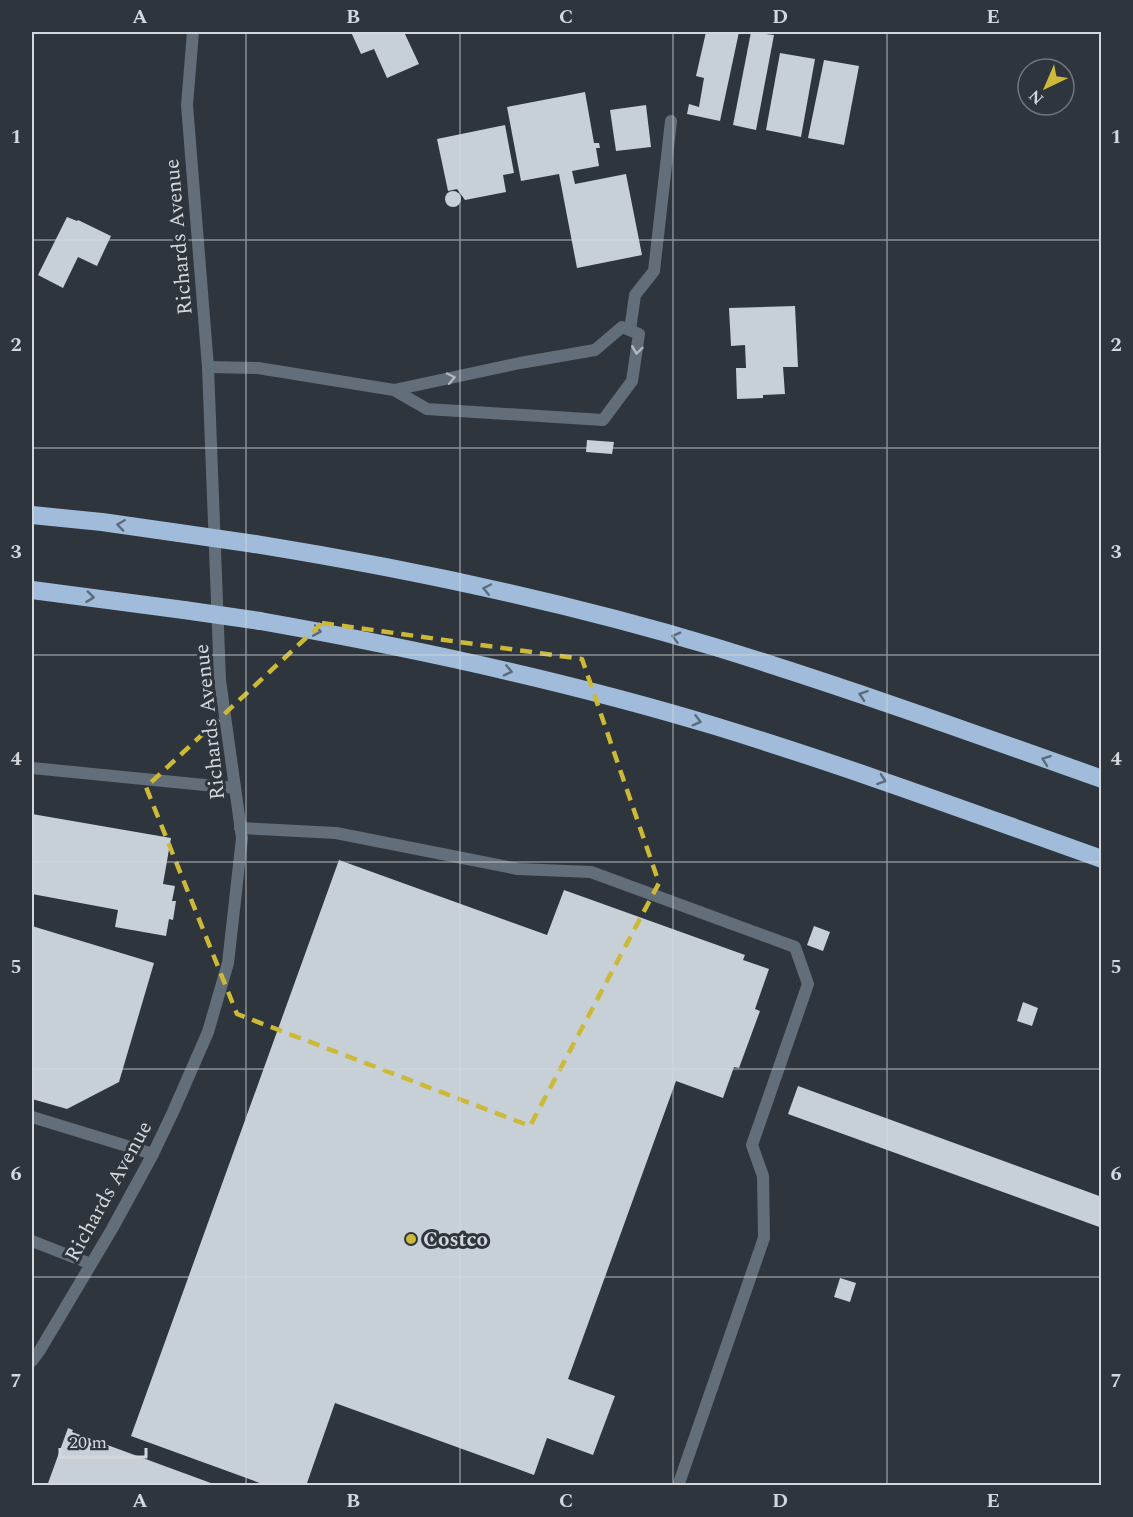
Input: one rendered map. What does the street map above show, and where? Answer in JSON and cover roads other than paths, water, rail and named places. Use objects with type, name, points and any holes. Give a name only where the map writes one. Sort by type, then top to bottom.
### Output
[{"type":"highway","points":[[32,515],[179,532],[345,560],[512,594],[613,619],[811,677],[1101,780]]},
{"type":"highway","points":[[32,590],[260,621],[410,648],[511,671],[713,725],[813,756],[1101,859]]},
{"type":"street","name":"Richards Avenue","points":[[32,1361],[153,1155],[208,1032],[228,963],[242,838],[220,680],[208,367],[187,105],[193,32]]},
{"type":"street","points":[[630,330],[635,295],[654,271],[671,121]]},
{"type":"street","points":[[208,367],[258,368],[394,390],[427,409],[603,420],[632,381],[639,334],[622,327],[595,350],[520,363],[394,390]]},
{"type":"street","points":[[32,768],[235,788]]},
{"type":"street","points":[[240,828],[336,833],[518,869],[591,872],[795,947],[808,984],[752,1145],[763,1176],[764,1238],[678,1485]]},
{"type":"street","points":[[32,1117],[153,1155]]},
{"type":"street","points":[[32,1241],[91,1264]]},
{"type":"place","name":"Costco","points":[[411,1239]]}]
